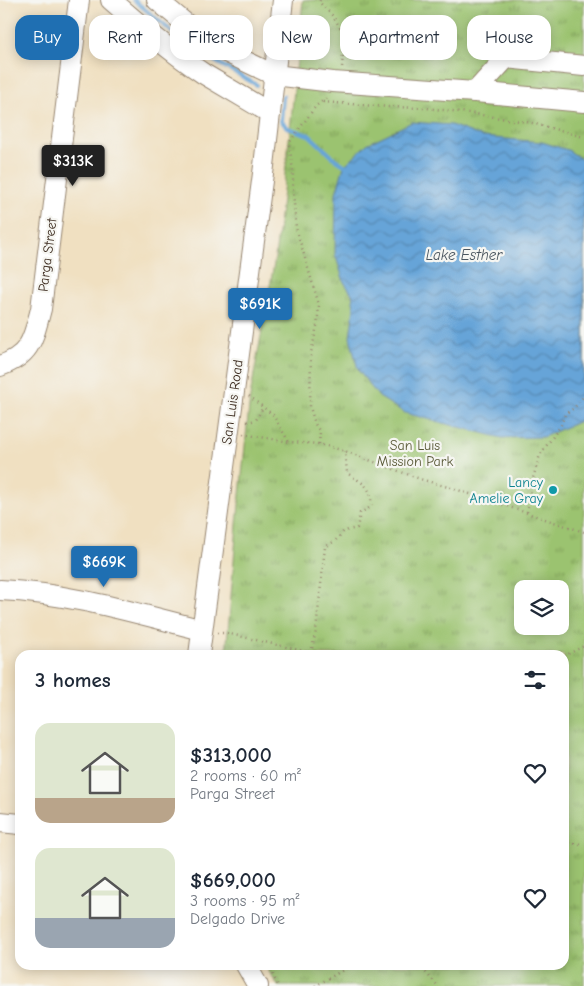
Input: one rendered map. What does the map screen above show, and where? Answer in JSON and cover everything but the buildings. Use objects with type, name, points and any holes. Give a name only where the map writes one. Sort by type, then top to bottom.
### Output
[{"type":"street","name":"Parga Street","points":[[0,366],[21,356],[29,346],[36,330],[41,310],[79,0]]},
{"type":"street","points":[[111,0],[148,33],[204,74],[270,113]]},
{"type":"street","points":[[157,0],[196,33],[226,52],[274,75],[340,82],[487,88],[584,102]]},
{"type":"street","name":"San Luis Road","points":[[201,650],[209,632],[235,428],[283,0]]},
{"type":"street","points":[[487,88],[506,58],[584,66]]},
{"type":"street","points":[[0,590],[45,594],[93,603],[209,632]]},
{"type":"street","points":[[0,822],[15,824]]},
{"type":"street","points":[[249,970],[258,986]]},
{"type":"path","points":[[320,0],[319,2],[333,16],[344,34],[340,82],[328,98],[316,106],[289,143],[293,171],[296,228],[319,305],[311,353],[310,407],[315,424],[320,432],[320,444]]},
{"type":"path","points":[[323,102],[426,108],[469,113],[532,123],[584,137]]},
{"type":"path","points":[[245,393],[273,414],[288,442]]},
{"type":"path","points":[[527,512],[533,478],[540,455],[561,425],[565,414],[574,408],[584,396]]},
{"type":"path","points":[[235,428],[256,420],[263,407]]},
{"type":"path","points":[[235,428],[288,442],[320,444],[345,451],[420,479],[527,512],[584,532]]},
{"type":"path","points":[[312,650],[316,631],[325,547],[335,541],[344,531],[357,528],[360,513],[371,506],[372,497],[366,485],[347,473],[345,451]]},
{"type":"path","points":[[209,632],[226,633],[298,650]]},
{"type":"path","points":[[569,654],[584,646]]},
{"type":"path","points":[[569,843],[584,844]]},
{"type":"path","points":[[271,970],[278,986]]},
{"type":"path","points":[[315,986],[343,970]]},
{"type":"path","points":[[424,970],[438,986]]},
{"type":"green space","name":"San Luis Mission Park","points":[[303,0],[584,0],[584,986],[278,986],[268,970],[569,970],[569,650],[226,650],[250,397],[275,258],[297,60],[330,60],[330,15],[302,15]]},
{"type":"water","name":"Lake Esther","points":[[412,122],[451,125],[483,137],[542,142],[568,150],[584,161],[584,415],[580,421],[543,437],[502,438],[405,413],[379,397],[358,370],[350,337],[354,308],[352,294],[344,282],[335,254],[336,193],[344,166],[367,144]]},
{"type":"waterway","points":[[134,0],[190,47],[257,85]]},
{"type":"waterway","points":[[283,96],[281,121],[288,128],[309,135],[335,159],[349,168]]},
{"type":"place","name":"Lancy Amelie Gray","points":[[553,490]]}]
